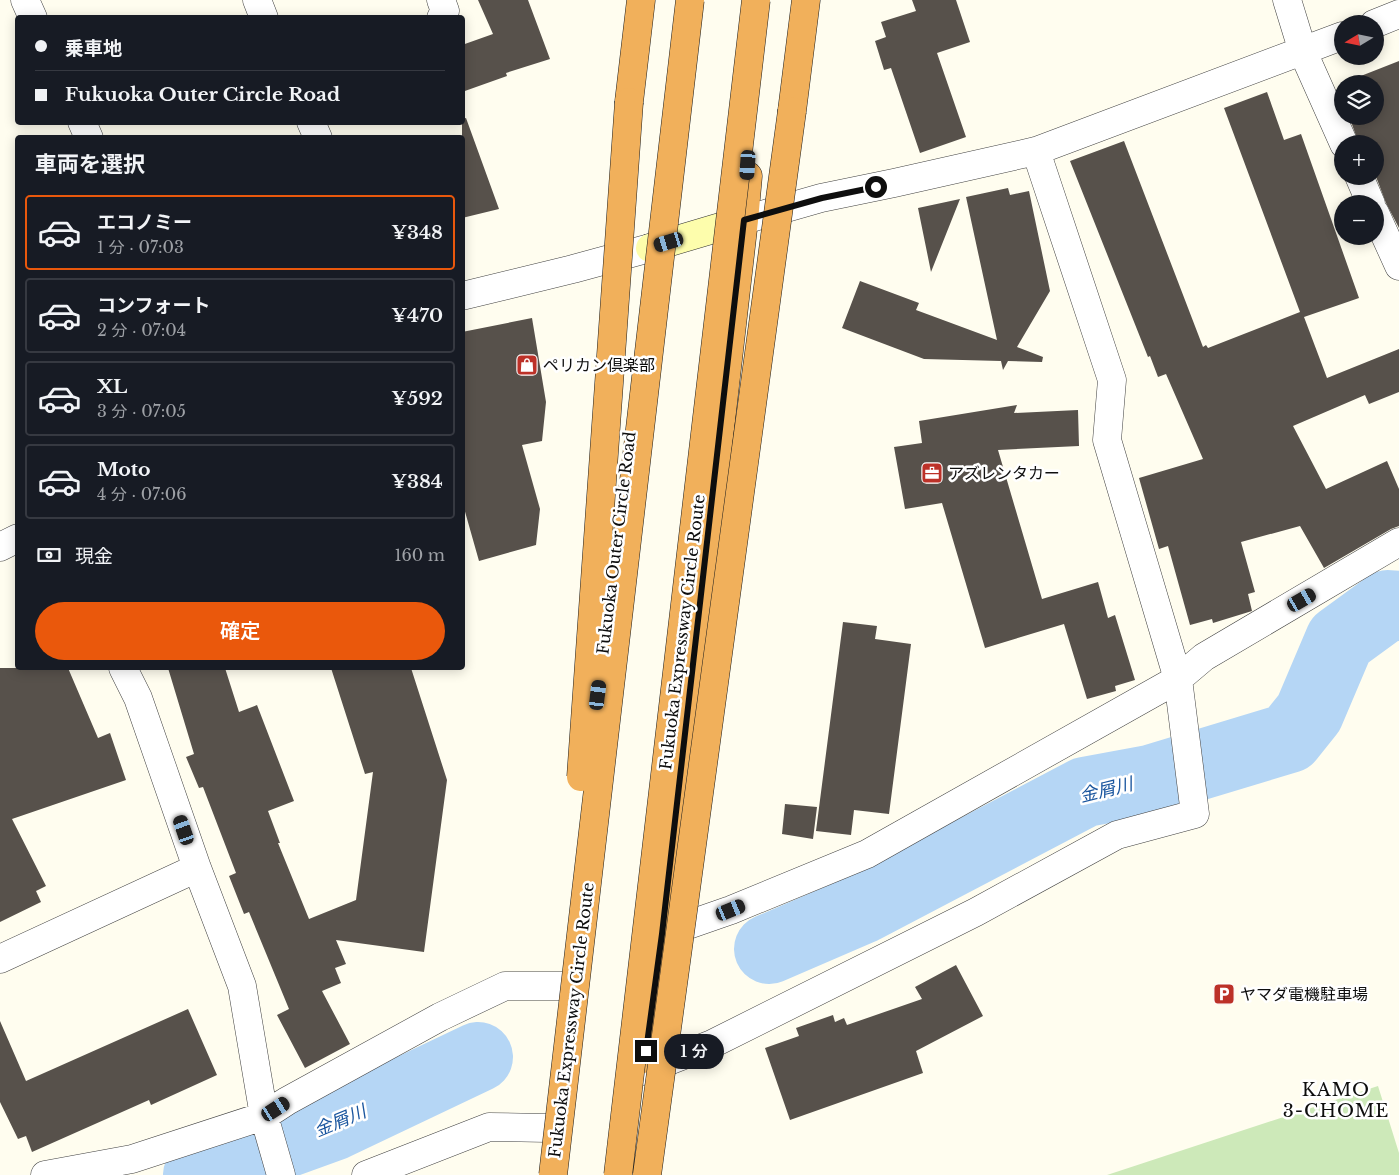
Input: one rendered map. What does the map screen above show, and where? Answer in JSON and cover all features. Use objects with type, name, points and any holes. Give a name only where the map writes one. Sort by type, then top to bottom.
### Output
[{"type":"highway","points":[[549,1170],[628,102],[642,0]]},
{"type":"highway","name":"Fukuoka Outer Circle Road","points":[[549,1170],[547,1128],[678,0]]},
{"type":"highway","name":"Fukuoka Expressway Circle Route","points":[[549,1170],[690,0]]},
{"type":"highway","name":"Fukuoka Expressway Circle Route","points":[[618,1175],[756,0]]},
{"type":"highway","points":[[631,1175],[662,934],[744,220],[761,0]]},
{"type":"highway","points":[[647,1175],[806,0]]},
{"type":"street","points":[[25,0],[32,15]]},
{"type":"street","points":[[257,0],[263,15]]},
{"type":"street","points":[[441,0],[445,11],[443,15]]},
{"type":"street","points":[[1286,0],[1303,52],[1340,135]]},
{"type":"street","points":[[1384,20],[1399,14]]},
{"type":"street","points":[[465,295],[574,269],[822,198],[1036,151],[1334,39]]},
{"type":"street","points":[[643,1071],[721,1040],[976,912],[1117,836],[1196,814],[1178,679],[1107,440],[1112,380],[1036,151]]},
{"type":"street","points":[[1384,233],[1399,266]]},
{"type":"street","points":[[0,546],[15,539]]},
{"type":"street","points":[[662,934],[731,910],[866,854],[1178,679],[1204,657],[1399,542]]},
{"type":"street","points":[[123,670],[138,698],[197,868],[242,986],[264,1116],[281,1175]]},
{"type":"street","points":[[0,959],[197,868]]},
{"type":"street","points":[[46,1175],[132,1159],[264,1116],[287,1101],[440,1017],[505,986],[564,986]]},
{"type":"street","points":[[366,1175],[489,1126],[547,1128]]},
{"type":"green space","points":[[1378,1086],[1399,1153],[1399,1175],[1107,1175]]},
{"type":"building","points":[[478,0],[528,0],[550,59],[506,73],[507,76],[465,91],[465,44],[493,34]]},
{"type":"building","points":[[912,0],[956,0],[970,42],[937,53],[966,137],[920,153],[891,68],[884,70],[875,41],[886,37],[881,22],[916,11]]},
{"type":"building","points":[[1399,61],[1399,228],[1379,185],[1384,185],[1384,135],[1356,135],[1352,125],[1384,125],[1384,75],[1363,75]]},
{"type":"building","points":[[1267,92],[1284,140],[1301,134],[1334,227],[1334,245],[1340,245],[1359,298],[1304,317],[1327,378],[1399,349],[1399,392],[1369,404],[1365,395],[1293,426],[1326,489],[1387,461],[1399,489],[1399,526],[1324,568],[1300,526],[1241,542],[1255,592],[1248,594],[1252,611],[1213,623],[1212,619],[1190,625],[1168,546],[1159,549],[1139,478],[1203,459],[1166,374],[1158,377],[1150,356],[1148,357],[1070,161],[1124,141],[1203,347],[1206,345],[1208,348],[1300,312],[1224,108]]},
{"type":"building","points":[[465,118],[499,209],[465,217],[465,135],[462,135],[462,125],[465,125]]},
{"type":"building","points":[[1008,188],[1010,195],[1029,191],[1050,291],[1017,347],[1043,357],[1042,362],[1008,361],[1003,370],[1001,361],[924,359],[842,328],[860,281],[919,303],[916,310],[997,340],[966,197]]},
{"type":"building","points":[[960,199],[931,272],[918,208]]},
{"type":"building","points":[[532,318],[546,402],[542,441],[522,445],[540,509],[536,545],[479,561],[465,512],[465,331]]},
{"type":"building","points":[[1017,405],[1014,413],[1078,410],[1079,446],[998,450],[1042,599],[1098,582],[1108,618],[1115,615],[1135,680],[1115,686],[1116,691],[1087,699],[1064,624],[985,648],[942,503],[905,509],[894,447],[922,443],[919,421]]},
{"type":"building","points":[[843,622],[877,626],[875,639],[911,644],[889,814],[854,810],[851,835],[816,831]]},
{"type":"building","points":[[0,668],[15,668],[15,670],[69,670],[98,738],[110,733],[126,780],[12,819],[46,886],[36,891],[41,902],[0,922]]},
{"type":"building","points":[[169,670],[226,670],[239,712],[257,705],[294,801],[268,811],[280,843],[278,843],[309,919],[356,900],[373,772],[365,774],[332,670],[412,670],[447,780],[424,952],[336,940],[346,964],[335,968],[341,983],[322,991],[350,1044],[305,1068],[277,1015],[289,1009],[249,912],[244,914],[229,876],[236,873],[203,787],[199,788],[186,757],[194,754]]},
{"type":"building","points":[[785,804],[817,807],[813,839],[782,834]]},
{"type":"building","points":[[956,965],[983,1016],[916,1051],[923,1073],[790,1120],[765,1048],[799,1036],[796,1028],[833,1015],[835,1022],[844,1018],[847,1025],[922,999],[915,987]]},
{"type":"building","points":[[188,1009],[217,1075],[151,1105],[149,1100],[32,1152],[26,1136],[18,1139],[0,1102],[0,1021],[26,1081]]},
{"type":"waterway","name":"金屑川","points":[[769,949],[864,908],[1085,792],[1150,780],[1289,738],[1309,713],[1340,640],[1388,605],[1399,606]]},
{"type":"waterway","name":"金屑川","points":[[198,1175],[335,1125],[478,1057]]},
{"type":"place","name":"ペリカン倶楽部","points":[[527,365]]},
{"type":"place","name":"アズレンタカー","points":[[932,473]]},
{"type":"place","name":"ヤマダ電機駐車場","points":[[1224,994]]},
{"type":"district","name":"KAMO 3-CHOME","points":[[1336,1100]]},
{"type":"route","points":[[646,1051],[662,934],[744,220],[822,198],[876,187]]}]
